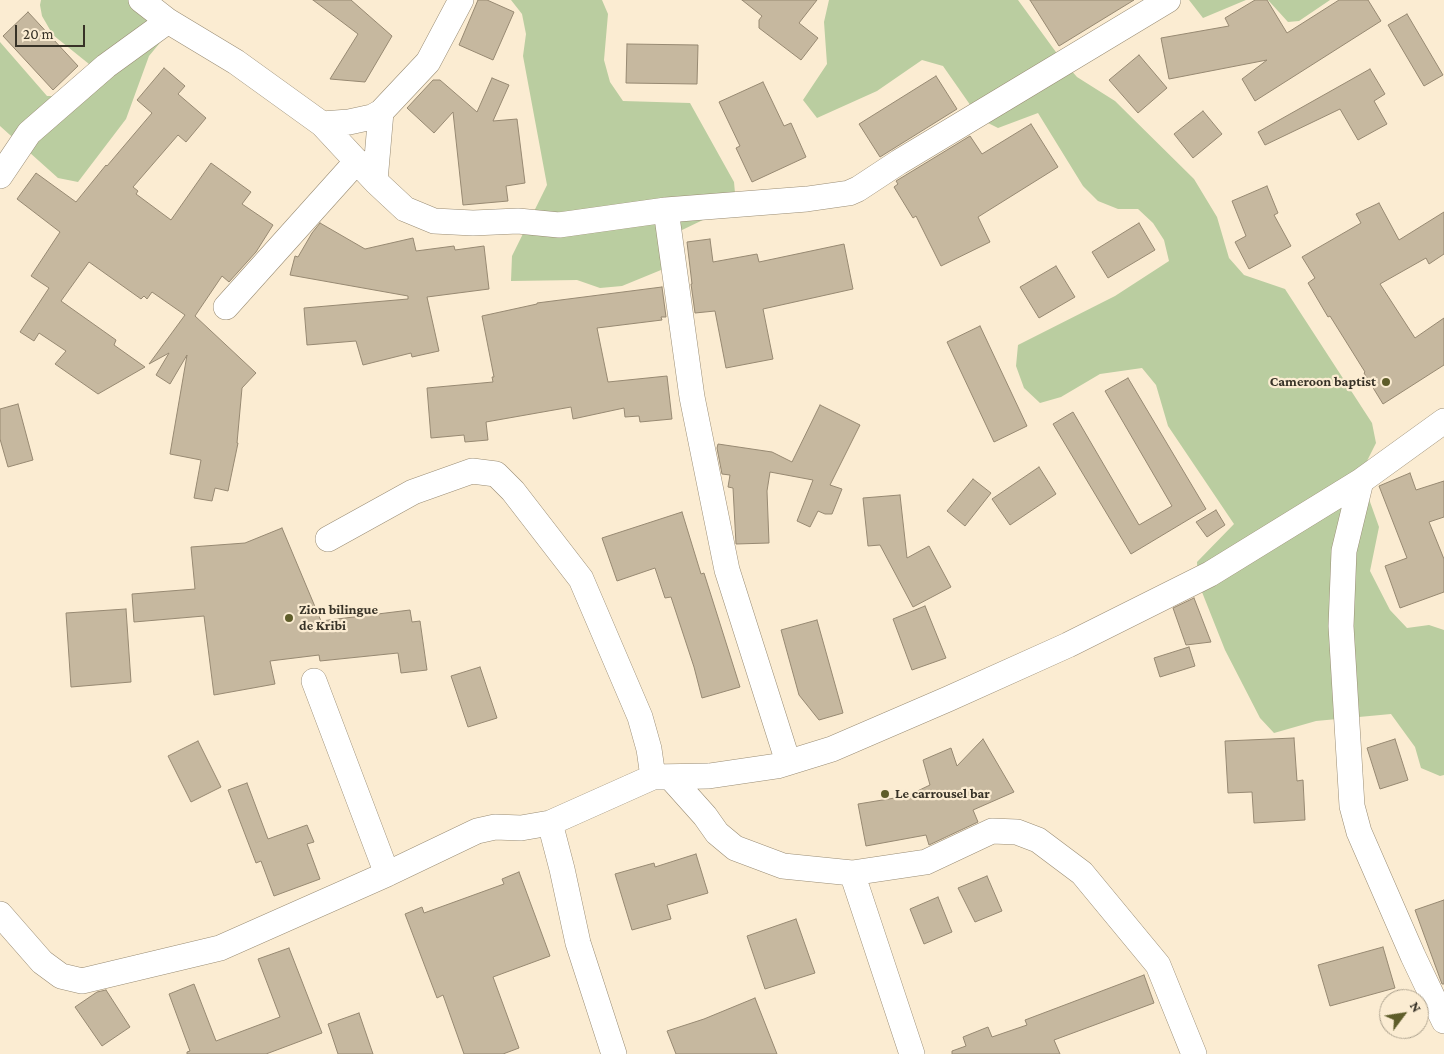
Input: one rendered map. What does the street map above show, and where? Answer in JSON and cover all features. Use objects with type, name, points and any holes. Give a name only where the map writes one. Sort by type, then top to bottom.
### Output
[{"type":"street","points":[[141,0],[168,21],[236,62],[322,124],[375,181],[405,209],[434,220],[473,223],[518,221],[559,225],[666,210],[807,199],[849,193],[1168,0]]},
{"type":"street","points":[[322,124],[349,122],[372,117],[381,112],[428,62],[461,0]]},
{"type":"street","points":[[0,176],[29,133],[106,66],[168,21]]},
{"type":"street","points":[[375,181],[381,112]]},
{"type":"street","points":[[226,307],[357,161]]},
{"type":"street","points":[[666,210],[692,397],[727,570],[788,762]]},
{"type":"street","points":[[0,914],[42,962],[61,976],[82,981],[220,948],[387,874],[477,831],[495,826],[521,828],[550,823],[662,778],[709,776],[777,766],[832,748],[1068,645],[1210,574],[1361,481],[1444,421]]},
{"type":"street","points":[[328,539],[413,492],[472,470],[496,474],[513,491],[581,579],[640,717],[649,749],[662,778],[705,816],[717,833],[735,848],[783,866],[852,873],[926,862],[992,831],[1017,832],[1038,840],[1082,873],[1158,965],[1194,1054]]},
{"type":"street","points":[[1361,481],[1344,551],[1341,626],[1352,806],[1359,832],[1413,956],[1444,1021]]},
{"type":"street","points":[[314,681],[387,874]]},
{"type":"street","points":[[550,823],[578,943],[614,1054]]},
{"type":"street","points":[[852,873],[912,1054]]},
{"type":"green space","points":[[41,0],[133,0],[163,39],[149,56],[126,119],[78,182],[58,178],[0,126],[0,42],[47,96],[68,96],[91,74],[89,64],[53,35],[42,16]]},
{"type":"green space","points":[[511,0],[602,0],[608,14],[604,60],[610,82],[623,101],[690,103],[734,182],[736,204],[680,231],[667,248],[661,270],[622,286],[600,288],[577,280],[511,281],[512,256],[547,185],[523,56],[526,34],[522,14]]},
{"type":"green space","points":[[829,0],[1018,0],[1061,59],[1077,77],[1115,101],[1194,179],[1217,217],[1229,258],[1244,275],[1285,289],[1372,423],[1376,443],[1366,463],[1364,485],[1379,527],[1370,571],[1390,610],[1407,628],[1429,625],[1444,630],[1444,775],[1440,776],[1421,768],[1415,747],[1391,714],[1316,721],[1274,733],[1260,718],[1225,650],[1198,582],[1197,562],[1234,524],[1168,426],[1156,385],[1142,368],[1100,374],[1061,397],[1040,403],[1024,388],[1016,366],[1018,345],[1115,296],[1169,261],[1164,240],[1153,223],[1138,209],[1118,209],[1098,201],[1083,186],[1038,113],[998,128],[980,119],[943,66],[922,60],[877,91],[817,118],[803,100],[827,64],[824,22]]},
{"type":"green space","points":[[1189,0],[1246,0],[1203,18]]},
{"type":"green space","points":[[1268,0],[1330,0],[1299,21],[1288,22]]},
{"type":"building","points":[[313,0],[351,0],[392,36],[365,82],[330,79],[358,34]]},
{"type":"building","points":[[478,0],[487,0],[514,12],[493,60],[459,45]]},
{"type":"building","points":[[742,0],[817,0],[799,23],[818,38],[801,60],[759,28],[759,20],[762,16]]},
{"type":"building","points":[[1030,0],[1134,0],[1059,46]]},
{"type":"building","points":[[1255,0],[1267,0],[1287,33],[1339,0],[1368,0],[1381,21],[1255,101],[1242,79],[1267,60],[1169,79],[1161,38],[1229,26],[1225,18]]},
{"type":"building","points":[[28,12],[78,66],[53,90],[3,36]]},
{"type":"building","points":[[1407,14],[1443,75],[1424,86],[1388,25]]},
{"type":"building","points":[[627,44],[698,45],[697,84],[626,83]]},
{"type":"building","points":[[1139,55],[1167,88],[1138,113],[1109,80]]},
{"type":"building","points":[[164,68],[185,86],[178,94],[206,118],[186,142],[178,135],[133,187],[138,191],[136,194],[171,220],[211,163],[251,192],[242,204],[273,225],[256,252],[229,282],[222,276],[195,316],[256,373],[242,388],[238,443],[228,491],[215,488],[212,501],[194,498],[201,460],[170,454],[187,355],[170,384],[156,375],[169,353],[149,364],[185,315],[152,292],[147,299],[144,296],[141,299],[89,262],[61,301],[116,340],[114,345],[145,367],[98,394],[55,364],[66,351],[39,333],[34,341],[20,332],[49,288],[31,276],[60,232],[17,199],[36,173],[76,202],[152,113],[137,100]]},
{"type":"building","points":[[1370,69],[1385,94],[1374,101],[1387,124],[1358,140],[1340,109],[1265,145],[1258,132]]},
{"type":"building","points":[[936,76],[957,109],[880,157],[859,124]]},
{"type":"building","points":[[492,78],[509,85],[493,121],[517,119],[525,183],[506,186],[508,201],[463,205],[453,112],[434,133],[407,108],[433,80],[440,80],[477,112]]},
{"type":"building","points":[[763,82],[784,126],[791,123],[806,157],[752,182],[736,148],[740,146],[719,102]]},
{"type":"building","points":[[1203,111],[1222,134],[1193,158],[1174,134]]},
{"type":"building","points":[[1031,124],[1058,167],[978,217],[990,242],[941,266],[916,216],[913,218],[894,187],[898,184],[896,181],[970,136],[982,154]]},
{"type":"building","points":[[1267,186],[1278,213],[1274,215],[1291,246],[1249,269],[1235,242],[1246,236],[1232,201]]},
{"type":"building","points":[[1379,203],[1399,240],[1444,212],[1444,254],[1429,264],[1426,258],[1380,284],[1415,338],[1444,318],[1444,365],[1383,404],[1365,372],[1308,283],[1315,278],[1302,257],[1361,223],[1356,214]]},
{"type":"building","points":[[320,223],[365,249],[413,238],[416,251],[454,246],[455,250],[484,246],[489,289],[427,297],[439,351],[412,357],[411,353],[363,365],[356,341],[307,345],[304,308],[408,299],[408,296],[290,275],[295,256],[298,257]]},
{"type":"building","points":[[1139,223],[1155,250],[1108,278],[1092,252]]},
{"type":"building","points":[[710,239],[713,262],[757,254],[759,262],[844,244],[853,289],[763,309],[773,359],[726,368],[715,311],[695,313],[691,284],[687,242]]},
{"type":"building","points":[[1056,266],[1075,297],[1039,318],[1020,287]]},
{"type":"building","points":[[662,287],[666,317],[661,317],[662,320],[597,328],[608,382],[667,376],[672,419],[640,422],[639,416],[625,417],[624,408],[573,419],[571,407],[486,422],[488,440],[465,442],[464,435],[431,438],[427,388],[493,382],[492,377],[494,377],[482,316],[537,303]]},
{"type":"building","points":[[980,326],[1027,426],[994,442],[947,342]]},
{"type":"building","points":[[1128,378],[1206,509],[1131,554],[1053,424],[1073,412],[1139,525],[1172,506],[1105,391]]},
{"type":"building","points":[[18,404],[33,460],[8,467],[0,439],[0,409]]},
{"type":"building","points":[[820,405],[860,425],[830,485],[842,489],[832,514],[818,511],[810,527],[797,521],[813,480],[770,472],[767,491],[769,543],[736,544],[733,488],[728,487],[730,475],[722,474],[717,448],[718,444],[772,452],[792,462]]},
{"type":"building","points":[[1039,467],[1056,494],[1010,525],[992,499]]},
{"type":"building","points":[[1410,473],[1416,490],[1444,481],[1444,517],[1429,522],[1444,559],[1444,592],[1400,608],[1385,566],[1407,558],[1379,486]]},
{"type":"building","points":[[973,479],[991,493],[965,526],[947,511]]},
{"type":"building","points":[[900,495],[907,558],[929,546],[951,587],[913,607],[880,545],[868,546],[863,498]]},
{"type":"building","points":[[1216,510],[1225,525],[1207,537],[1196,522]]},
{"type":"building","points":[[682,512],[701,574],[704,573],[740,687],[702,698],[671,597],[665,598],[655,568],[617,581],[602,538]]},
{"type":"building","points":[[282,528],[321,621],[410,610],[412,622],[420,621],[427,670],[401,673],[398,653],[320,661],[319,655],[270,661],[275,684],[214,695],[204,616],[134,622],[132,594],[195,589],[191,547],[245,543]]},
{"type":"building","points":[[1194,598],[1211,642],[1186,645],[1173,608]]},
{"type":"building","points":[[925,606],[946,658],[912,670],[893,619]]},
{"type":"building","points":[[126,609],[131,682],[71,687],[66,613]]},
{"type":"building","points":[[817,620],[843,713],[819,720],[799,695],[781,630]]},
{"type":"building","points":[[1189,647],[1195,666],[1160,677],[1154,658]]},
{"type":"building","points":[[480,667],[497,718],[468,727],[451,676]]},
{"type":"building","points":[[1294,738],[1297,781],[1303,780],[1305,820],[1254,823],[1252,792],[1228,793],[1225,741]]},
{"type":"building","points":[[983,739],[1014,792],[973,810],[978,822],[929,845],[926,835],[866,846],[858,804],[907,796],[930,785],[923,760],[951,748],[957,766]]},
{"type":"building","points":[[1395,739],[1408,780],[1380,789],[1367,748]]},
{"type":"building","points":[[198,741],[221,787],[191,802],[168,756]]},
{"type":"building","points":[[247,783],[268,839],[307,825],[314,842],[307,844],[320,879],[274,896],[261,861],[256,863],[228,790]]},
{"type":"building","points":[[696,854],[708,893],[667,905],[671,919],[632,930],[615,874],[654,863],[655,867]]},
{"type":"building","points":[[519,872],[550,956],[493,977],[519,1048],[503,1054],[464,1054],[443,995],[437,998],[405,914],[422,907],[424,913],[504,884],[502,879]]},
{"type":"building","points":[[987,876],[1002,911],[975,922],[958,888]]},
{"type":"building","points":[[938,897],[952,932],[924,944],[910,909]]},
{"type":"building","points":[[1444,900],[1444,984],[1442,984],[1415,910]]},
{"type":"building","points":[[796,919],[815,973],[765,989],[747,936]]},
{"type":"building","points":[[1383,947],[1395,988],[1379,989],[1379,992],[1330,1006],[1318,965]]},
{"type":"building","points":[[289,948],[322,1033],[266,1054],[187,1054],[190,1051],[169,994],[194,984],[216,1041],[280,1017],[258,959]]},
{"type":"building","points":[[1144,975],[1154,1003],[1054,1040],[1060,1054],[952,1054],[952,1051],[966,1046],[963,1037],[988,1027],[992,1037],[1027,1025],[1025,1020]]},
{"type":"building","points":[[106,990],[130,1027],[102,1046],[75,1007],[97,992]]},
{"type":"building","points":[[755,998],[777,1054],[676,1054],[667,1031],[704,1019]]},
{"type":"building","points":[[359,1013],[373,1054],[338,1054],[328,1024]]},
{"type":"place","name":"Cameroon baptist","points":[[1386,382]]},
{"type":"place","name":"Zion bilingue de Kribi","points":[[289,618]]},
{"type":"place","name":"Le carrousel bar","points":[[885,794]]}]
